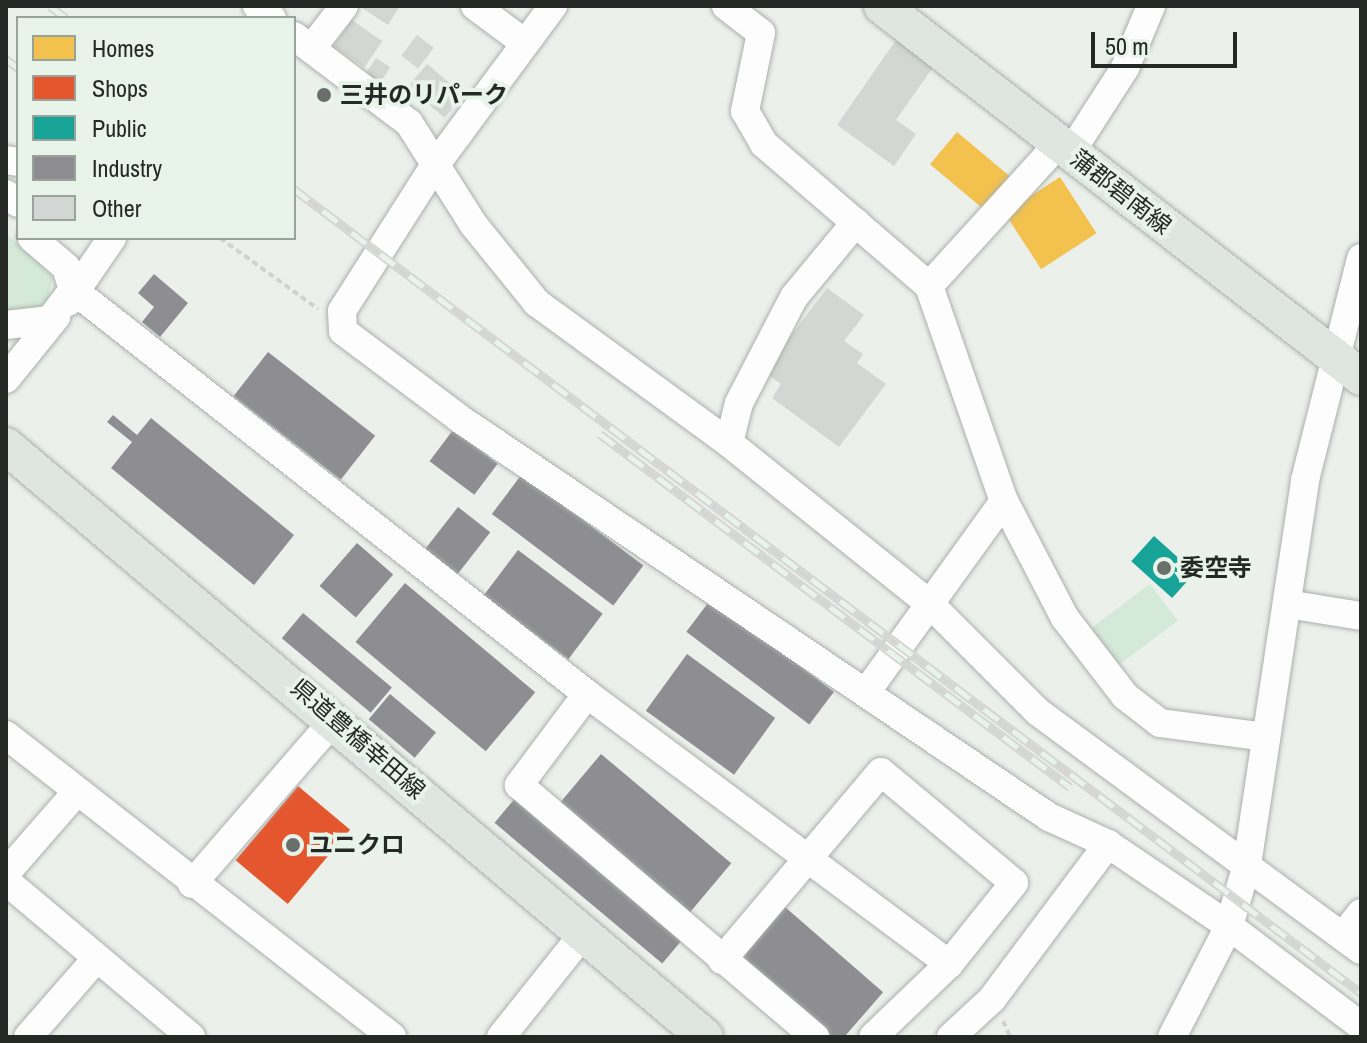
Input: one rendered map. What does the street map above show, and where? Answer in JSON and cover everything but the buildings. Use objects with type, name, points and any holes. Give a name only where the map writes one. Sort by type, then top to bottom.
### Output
[{"type":"main road","name":"蒲郡碧南線","points":[[882,6],[1361,377]]},
{"type":"main road","name":"県道豊橋幸田線","points":[[6,446],[335,719],[705,1037]]},
{"type":"street","points":[[344,6],[302,42],[409,123],[433,168],[537,303],[729,443],[930,604],[1038,712],[1352,943],[1361,913]]},
{"type":"street","points":[[475,6],[525,43]]},
{"type":"street","points":[[553,6],[433,168],[340,325],[460,419],[867,691],[1049,817],[1108,844],[1229,926],[1361,1026]]},
{"type":"street","points":[[726,6],[761,33],[745,111],[764,144],[929,286],[1004,501],[1065,618],[1125,696],[1160,723],[1266,737]]},
{"type":"street","points":[[929,286],[1065,148],[1125,68],[1151,6]]},
{"type":"street","points":[[729,443],[739,403],[794,297],[856,222]]},
{"type":"street","points":[[34,240],[72,276],[71,298]]},
{"type":"street","points":[[6,325],[71,298],[86,262],[61,240]]},
{"type":"street","points":[[6,379],[71,298],[111,240]]},
{"type":"street","points":[[1172,1037],[1229,926],[1247,865],[1287,604],[1333,356],[1361,258]]},
{"type":"street","points":[[71,298],[587,694],[949,964]]},
{"type":"street","points":[[867,691],[1004,501]]},
{"type":"street","points":[[1287,604],[1361,616]]},
{"type":"street","points":[[587,694],[519,785],[815,1037]]},
{"type":"street","points":[[192,884],[335,719]]},
{"type":"street","points":[[6,735],[75,794],[392,1037]]},
{"type":"street","points":[[722,960],[881,772],[1014,883],[949,964],[873,1037]]},
{"type":"street","points":[[6,873],[75,794]]},
{"type":"street","points":[[951,1037],[992,999],[1108,844]]},
{"type":"street","points":[[6,881],[181,1034]]},
{"type":"street","points":[[501,1037],[584,933]]},
{"type":"street","points":[[28,1037],[96,959]]},
{"type":"path","points":[[223,240],[340,325]]},
{"type":"green space","points":[[6,233],[53,277],[46,309],[6,317]]},
{"type":"green space","points":[[1150,584],[1178,621],[1119,665],[1091,629]]},
{"type":"railway","points":[[50,6],[63,16]]},
{"type":"railway","points":[[6,59],[16,66]]},
{"type":"railway","points":[[296,191],[1361,993]]},
{"type":"railway","points":[[600,434],[1070,787]]},
{"type":"place","name":"三井のリパーク","points":[[324,95]]},
{"type":"place","name":"委空寺","points":[[1164,568]]},
{"type":"place","name":"ユニクロ","points":[[293,845]]}]
